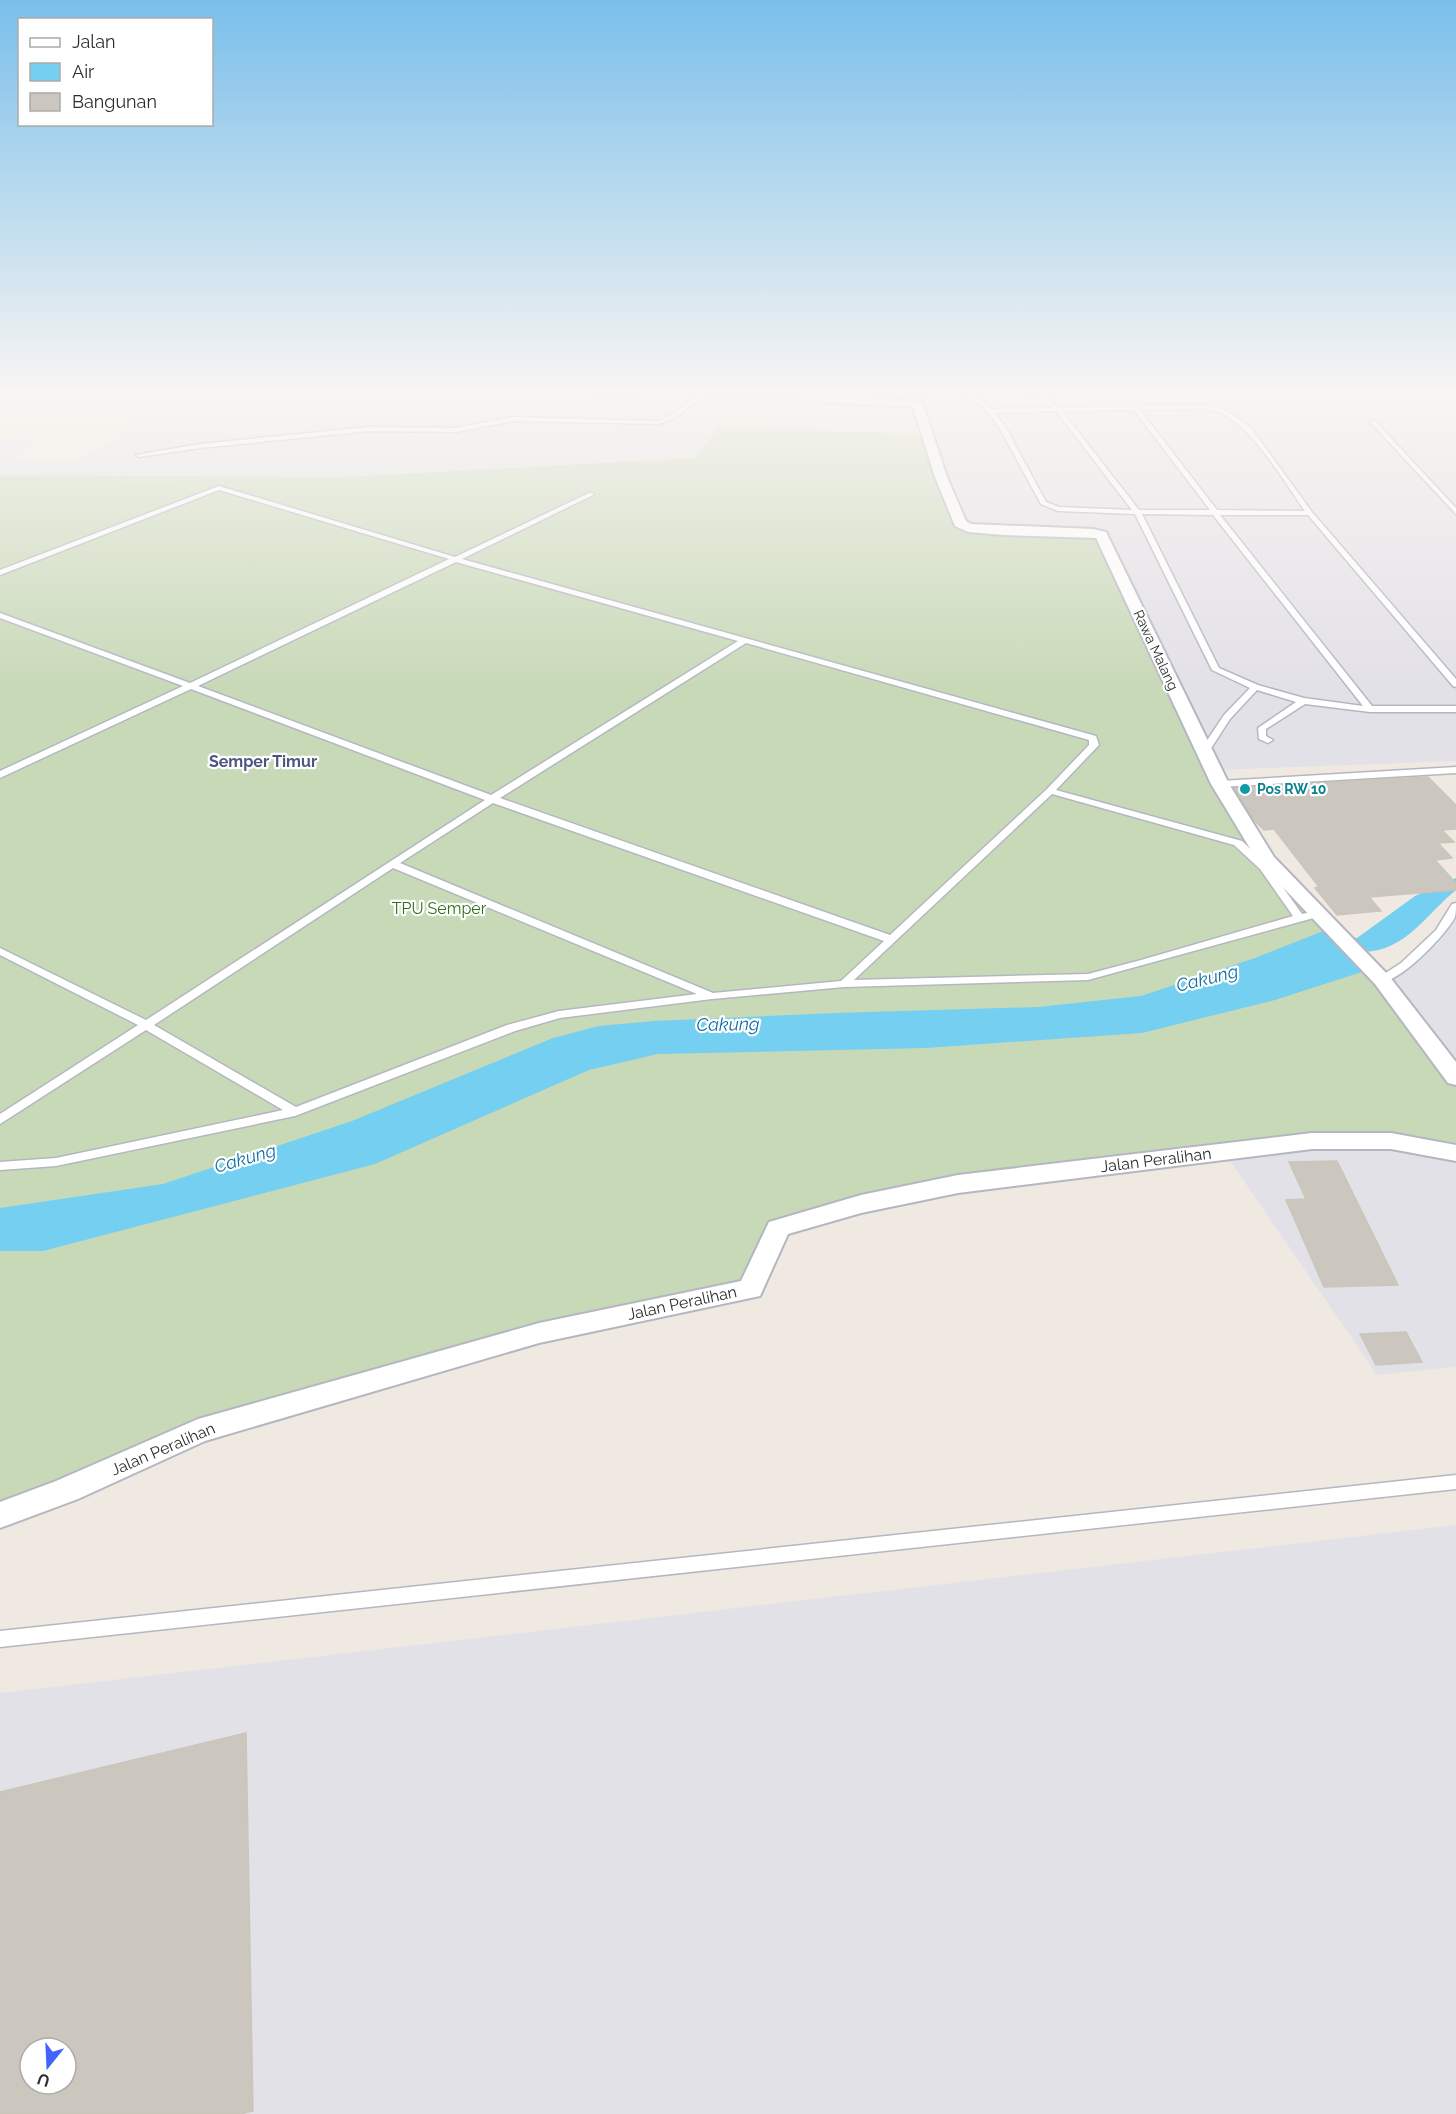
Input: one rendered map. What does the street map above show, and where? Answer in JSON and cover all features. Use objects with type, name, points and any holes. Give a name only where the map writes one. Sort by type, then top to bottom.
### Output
[{"type":"street","name":"Rawa Malang","points":[[946,490],[960,523],[968,528],[1101,535],[1220,784],[1267,860],[1316,920],[1378,976],[1456,1078]]},
{"type":"street","name":"Jalan Peralihan","points":[[0,1515],[68,1490],[198,1431],[539,1333],[751,1289],[778,1228],[861,1204],[958,1184],[1312,1141],[1392,1141],[1456,1152]]},
{"type":"lane","points":[[0,573],[215,490]]},
{"type":"lane","points":[[224,490],[455,559],[1093,738],[1094,745],[1050,791],[844,984]]},
{"type":"lane","points":[[1036,490],[1043,503],[1058,509],[1078,511],[1310,513]]},
{"type":"lane","points":[[1119,490],[1137,512],[1216,670],[1255,687],[1303,701],[1370,709],[1456,709]]},
{"type":"lane","points":[[1197,490],[1370,709]]},
{"type":"lane","points":[[1293,490],[1310,513],[1456,684]]},
{"type":"lane","points":[[1435,490],[1456,512]]},
{"type":"lane","points":[[0,775],[591,494]]},
{"type":"lane","points":[[0,615],[492,799],[893,940]]},
{"type":"lane","points":[[0,1120],[492,799],[744,641]]},
{"type":"lane","points":[[1205,751],[1227,717],[1255,687]]},
{"type":"lane","points":[[1268,740],[1262,737],[1262,728],[1303,701]]},
{"type":"lane","points":[[1220,784],[1456,770]]},
{"type":"lane","points":[[1050,791],[1238,843],[1316,920]]},
{"type":"lane","points":[[393,864],[712,996]]},
{"type":"lane","points":[[1378,976],[1405,965],[1440,932],[1456,906]]},
{"type":"lane","points":[[0,1166],[56,1162],[295,1112],[511,1028],[559,1015],[712,996],[844,984],[1088,977],[1117,971],[1225,937],[1316,920]]},
{"type":"lane","points":[[0,951],[145,1024],[295,1112]]},
{"type":"lane","points":[[0,1639],[1456,1482]]},
{"type":"shaded area","points":[[820,490],[1456,490],[1456,761],[1214,770],[977,529]]},
{"type":"shaded area","points":[[1456,906],[1456,1078],[1382,980],[1435,936]]},
{"type":"shaded area","points":[[1312,1141],[1456,1153],[1456,1367],[1377,1375],[1224,1152]]},
{"type":"shaded area","points":[[1456,1525],[1456,2114],[0,2114],[0,1693]]},
{"type":"green space","name":"TPU Semper","points":[[0,490],[948,490],[960,523],[1099,534],[1267,860],[1353,951],[1456,1078],[1456,1153],[1391,1141],[958,1184],[778,1228],[751,1289],[539,1333],[198,1431],[0,1515]]},
{"type":"water","points":[[1456,878],[1456,890],[1413,931],[1390,946],[1376,951],[1360,952],[1343,937],[1357,938],[1415,896]]},
{"type":"water","name":"Cakung","points":[[1331,928],[1371,969],[1275,1000],[1142,1033],[926,1048],[658,1054],[589,1070],[375,1164],[43,1251],[0,1251],[0,1208],[163,1184],[352,1121],[553,1038],[599,1026],[654,1021],[835,1013],[1038,1007],[1141,996],[1255,958]]},
{"type":"building","points":[[1428,777],[1456,805],[1456,829],[1442,830],[1454,842],[1438,843],[1452,858],[1435,860],[1456,883],[1456,890],[1369,897],[1381,911],[1337,915],[1315,888],[1319,887],[1274,829],[1264,830],[1253,819],[1234,788]]},
{"type":"building","points":[[1337,1161],[1398,1285],[1324,1287],[1286,1200],[1306,1199],[1289,1162]]},
{"type":"building","points":[[1406,1332],[1422,1362],[1376,1365],[1360,1334]]},
{"type":"building","points":[[246,1733],[253,2111],[240,2114],[0,2114],[0,1792]]},
{"type":"place","name":"Pos RW 10","points":[[1245,789]]},
{"type":"district","name":"Semper Timur","points":[[263,761]]}]
